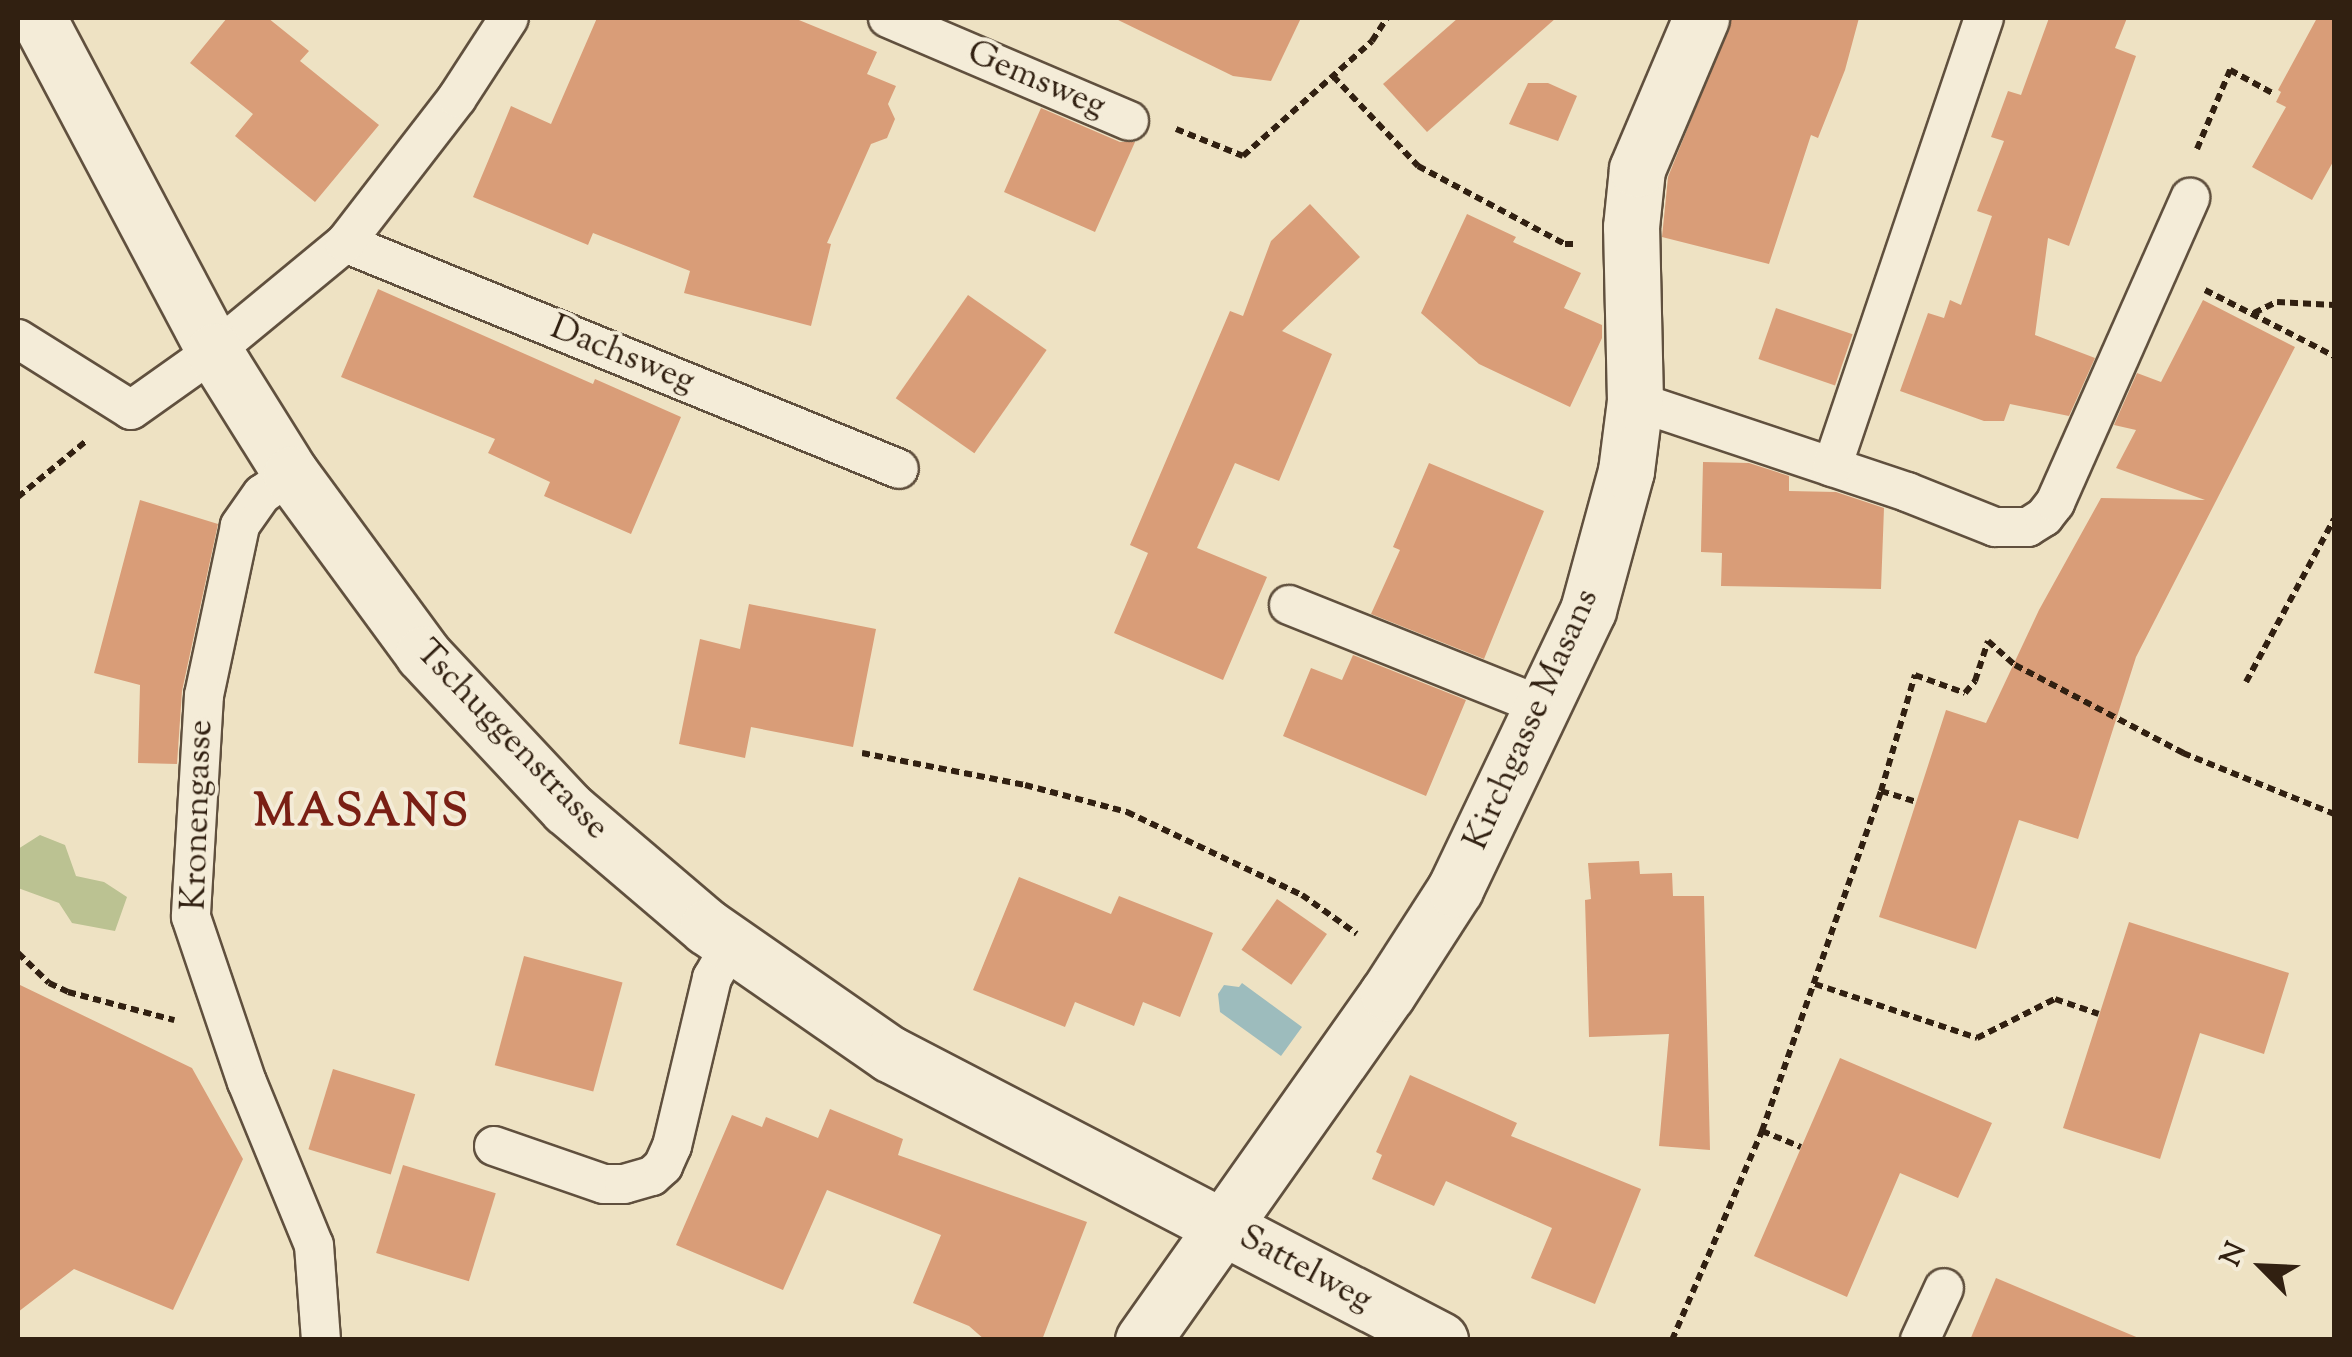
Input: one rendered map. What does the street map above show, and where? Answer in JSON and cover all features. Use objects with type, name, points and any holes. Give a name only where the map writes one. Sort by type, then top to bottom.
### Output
[{"type":"street","name":"Tschuggenstrasse","points":[[38,18],[214,350],[292,474],[423,654],[567,808],[731,944],[890,1054],[1224,1227]]},
{"type":"street","name":"Kirchgasse Masans","points":[[1143,1340],[1388,993],[1455,889],[1588,610],[1626,471],[1634,401],[1630,227],[1637,169],[1702,18]]},
{"type":"street","name":"Sattelweg","points":[[1224,1227],[1440,1340]]},
{"type":"lane","points":[[18,339],[131,410],[214,350],[345,243],[457,98],[509,18]]},
{"type":"lane","name":"Gemsweg","points":[[888,18],[1129,121]]},
{"type":"lane","points":[[1832,466],[1984,18]]},
{"type":"lane","points":[[1634,401],[2013,530],[2044,517],[2056,502],[2190,198]]},
{"type":"lane","name":"Dachsweg","points":[[345,243],[899,468]]},
{"type":"lane","name":"Kronengasse","points":[[292,474],[262,494],[240,526],[204,695],[191,918],[232,1036],[314,1245],[322,1340]]},
{"type":"lane","points":[[1289,605],[1544,708]]},
{"type":"lane","points":[[494,1146],[604,1184],[624,1184],[652,1176],[663,1166],[672,1146],[712,978],[731,944]]},
{"type":"lane","points":[[1920,1340],[1944,1288]]},
{"type":"path","points":[[1129,121],[1142,114],[1243,156],[1372,41],[1387,18]]},
{"type":"path","points":[[2195,154],[2230,70],[2274,94]]},
{"type":"path","points":[[1333,76],[1418,166],[1564,244],[1580,244]]},
{"type":"path","points":[[2159,268],[2334,356]]},
{"type":"path","points":[[2254,313],[2277,302],[2334,305]]},
{"type":"path","points":[[18,497],[58,461],[131,410]]},
{"type":"path","points":[[2246,682],[2334,520]]},
{"type":"path","points":[[1672,1340],[1762,1130],[1881,791],[1915,675],[1965,693],[1975,682],[1988,641],[2015,664],[2184,754],[2334,814]]},
{"type":"path","points":[[862,753],[1025,784],[1127,812],[1302,894],[1372,944]]},
{"type":"path","points":[[1881,791],[1916,802]]},
{"type":"path","points":[[18,953],[49,983],[68,992],[232,1036]]},
{"type":"path","points":[[1815,984],[1977,1038],[2055,1000],[2099,1014]]},
{"type":"path","points":[[1762,1130],[1801,1147]]},
{"type":"green space","points":[[40,835],[65,845],[76,876],[104,882],[127,897],[115,931],[72,923],[59,903],[18,888],[18,849]]},
{"type":"water","points":[[1242,983],[1302,1027],[1281,1056],[1220,1012],[1218,994],[1224,985],[1239,987]]},
{"type":"building","points":[[227,18],[268,18],[309,51],[300,61],[379,125],[315,202],[235,136],[253,114],[190,63]]},
{"type":"building","points":[[597,18],[794,18],[877,52],[867,74],[896,86],[888,104],[895,119],[887,138],[871,144],[827,243],[831,244],[811,326],[684,293],[690,271],[593,233],[588,245],[473,197],[511,106],[551,124]]},
{"type":"building","points":[[1114,18],[1301,18],[1271,81],[1233,76]]},
{"type":"building","points":[[1458,18],[1556,18],[1427,132],[1383,84]]},
{"type":"building","points":[[1732,18],[1859,18],[1845,70],[1818,138],[1811,135],[1769,264],[1662,237],[1668,177]]},
{"type":"building","points":[[2049,18],[2127,18],[2115,48],[2136,56],[2069,246],[2048,238],[2035,335],[2095,358],[2069,416],[2010,404],[2004,421],[1984,421],[1900,391],[1928,313],[1944,318],[1950,300],[1961,305],[1992,216],[1977,211],[2004,141],[1991,137],[2008,91],[2021,95]]},
{"type":"building","points":[[2317,18],[2334,18],[2334,160],[2312,200],[2252,167],[2286,107],[2276,102],[2281,92],[2278,90]]},
{"type":"building","points":[[1528,83],[1548,83],[1577,96],[1558,141],[1509,124]]},
{"type":"building","points":[[1041,108],[1120,142],[1135,142],[1095,232],[1004,192]]},
{"type":"building","points":[[1310,204],[1360,257],[1282,331],[1332,354],[1279,481],[1235,463],[1197,548],[1267,577],[1223,680],[1114,633],[1148,553],[1130,545],[1230,311],[1243,316],[1271,241]]},
{"type":"building","points":[[1467,214],[1516,237],[1513,242],[1581,273],[1564,308],[1602,325],[1602,338],[1570,407],[1479,364],[1421,313]]},
{"type":"building","points":[[378,289],[593,384],[595,379],[681,417],[631,534],[544,496],[550,482],[488,453],[495,439],[341,377]]},
{"type":"building","points":[[968,295],[1047,350],[974,453],[896,398]]},
{"type":"building","points":[[2203,300],[2295,347],[2136,657],[2078,839],[2019,820],[1976,949],[1879,917],[1946,710],[1986,723],[2039,610],[2101,498],[2205,500],[2116,468],[2136,430],[2114,425],[2137,373],[2161,382]]},
{"type":"building","points":[[1776,308],[1853,334],[1835,385],[1758,359]]},
{"type":"building","points":[[1703,462],[1749,463],[1789,476],[1789,491],[1836,492],[1884,508],[1881,589],[1721,586],[1722,553],[1701,552]]},
{"type":"building","points":[[1429,463],[1544,511],[1484,659],[1371,614],[1400,550],[1393,547]]},
{"type":"building","points":[[140,500],[218,524],[182,691],[177,764],[138,763],[140,685],[94,673]]},
{"type":"building","points":[[749,604],[876,629],[853,747],[751,727],[745,758],[679,744],[700,639],[740,649]]},
{"type":"building","points":[[1353,655],[1466,700],[1426,796],[1283,736],[1311,668],[1342,680]]},
{"type":"building","points":[[1639,861],[1640,874],[1672,873],[1673,896],[1704,896],[1710,1150],[1659,1146],[1669,1034],[1589,1037],[1585,900],[1591,899],[1588,863]]},
{"type":"building","points":[[1019,877],[1111,914],[1119,896],[1213,933],[1180,1017],[1143,1002],[1134,1026],[1075,1002],[1065,1027],[973,990]]},
{"type":"building","points":[[1277,899],[1327,934],[1291,985],[1241,950]]},
{"type":"building","points":[[2129,922],[2289,973],[2264,1054],[2200,1033],[2160,1159],[2063,1128]]},
{"type":"building","points":[[524,956],[623,982],[593,1092],[495,1065]]},
{"type":"building","points":[[18,984],[192,1068],[243,1159],[173,1310],[74,1269],[18,1312]]},
{"type":"building","points":[[1840,1058],[1992,1123],[1958,1198],[1900,1173],[1847,1297],[1754,1256]]},
{"type":"building","points":[[333,1069],[415,1094],[391,1174],[308,1149]]},
{"type":"building","points":[[1410,1075],[1517,1123],[1511,1136],[1641,1189],[1595,1304],[1531,1278],[1552,1228],[1446,1181],[1434,1206],[1372,1179],[1382,1155],[1376,1152]]},
{"type":"building","points":[[830,1109],[903,1139],[898,1155],[1087,1222],[1042,1340],[985,1340],[969,1326],[913,1303],[941,1235],[827,1190],[783,1290],[676,1245],[732,1115],[762,1127],[766,1117],[818,1138]]},
{"type":"building","points":[[403,1165],[496,1193],[469,1281],[376,1253]]},
{"type":"building","points":[[1996,1278],[2141,1339],[2141,1340],[1970,1340]]},
{"type":"district","name":"MASANS","points":[[362,815]]}]
